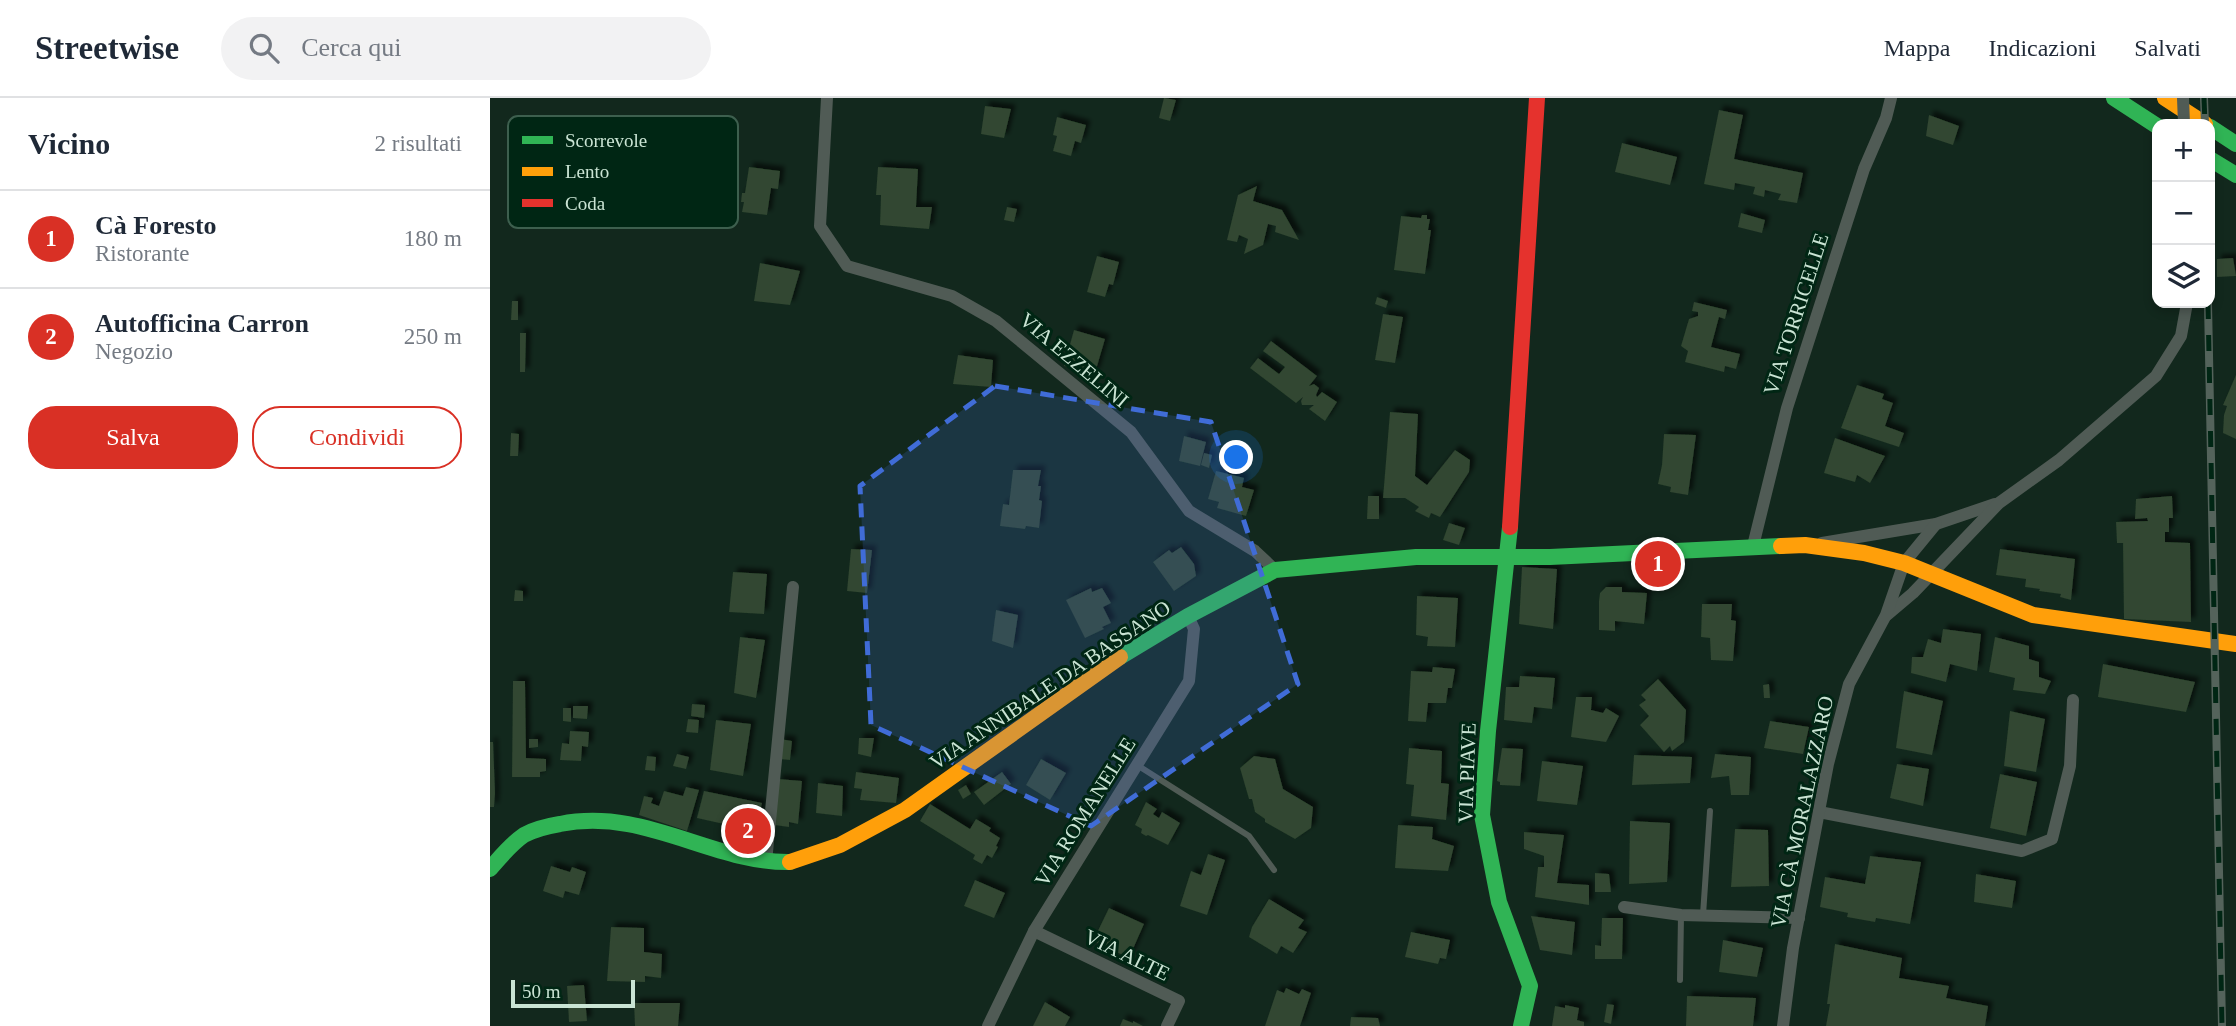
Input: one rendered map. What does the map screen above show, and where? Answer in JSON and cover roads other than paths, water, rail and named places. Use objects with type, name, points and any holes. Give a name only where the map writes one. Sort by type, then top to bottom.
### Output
[{"type":"main road","points":[[1508,557],[1535,98]]},
{"type":"main road","points":[[2114,98],[2152,124]]},
{"type":"main road","points":[[2165,98],[2197,119]]},
{"type":"main road","points":[[2215,130],[2236,144]]},
{"type":"main road","points":[[2215,162],[2236,175]]},
{"type":"main road","name":"VIA ANNIBALE DA BASSANO","points":[[490,869],[505,851],[525,835],[548,826],[573,821],[600,820],[638,825],[766,862],[790,862],[841,845],[905,810],[1120,657],[1188,616],[1275,570],[1416,557],[1508,557],[1805,545],[1864,553],[1904,563],[2033,615],[2236,644]]},
{"type":"main road","name":"VIA PIAVE","points":[[1508,557],[1488,730],[1482,815],[1499,902],[1530,986],[1521,1026]]},
{"type":"street","name":"VIA EZZELINI","points":[[827,98],[820,226],[847,266],[952,296],[996,321],[1131,432],[1189,511],[1255,551],[1275,570]]},
{"type":"street","name":"VIA TORRICELLE","points":[[1753,546],[1787,408],[1864,169],[1886,118],[1891,98]]},
{"type":"street","points":[[2183,98],[2184,119]]},
{"type":"street","points":[[1805,545],[1936,524],[1998,503],[2059,460],[2156,376],[2181,336],[2186,308]]},
{"type":"street","name":"VIA CÀ MORALAZZARO","points":[[1886,615],[1913,593],[1998,503]]},
{"type":"street","points":[[1904,563],[1936,524]]},
{"type":"street","name":"VIA CÀ MORALAZZARO","points":[[1783,1026],[1799,918],[1828,764],[1849,684],[1886,615],[1904,563]]},
{"type":"street","points":[[766,862],[793,587]]},
{"type":"street","name":"VIA ROMANELLE","points":[[988,1026],[1034,931],[1189,681],[1194,629],[1188,616]]},
{"type":"street","points":[[1819,812],[2022,851],[2052,839],[2070,766],[2073,700]]},
{"type":"street","points":[[1624,907],[1681,915],[1799,918]]},
{"type":"street","name":"VIA ALTE","points":[[1034,931],[1179,1002],[1167,1026]]},
{"type":"lane","points":[[1137,765],[1249,836],[1274,870]]},
{"type":"lane","points":[[1703,915],[1710,811]]},
{"type":"lane","points":[[1680,980],[1681,915]]},
{"type":"railway","points":[[2204,98],[2205,119]]},
{"type":"railway","points":[[2208,308],[2222,1026]]},
{"type":"place","name":"Cà Foresto","points":[[1658,564]]},
{"type":"place","name":"Autofficina Carron","points":[[748,831]]}]
